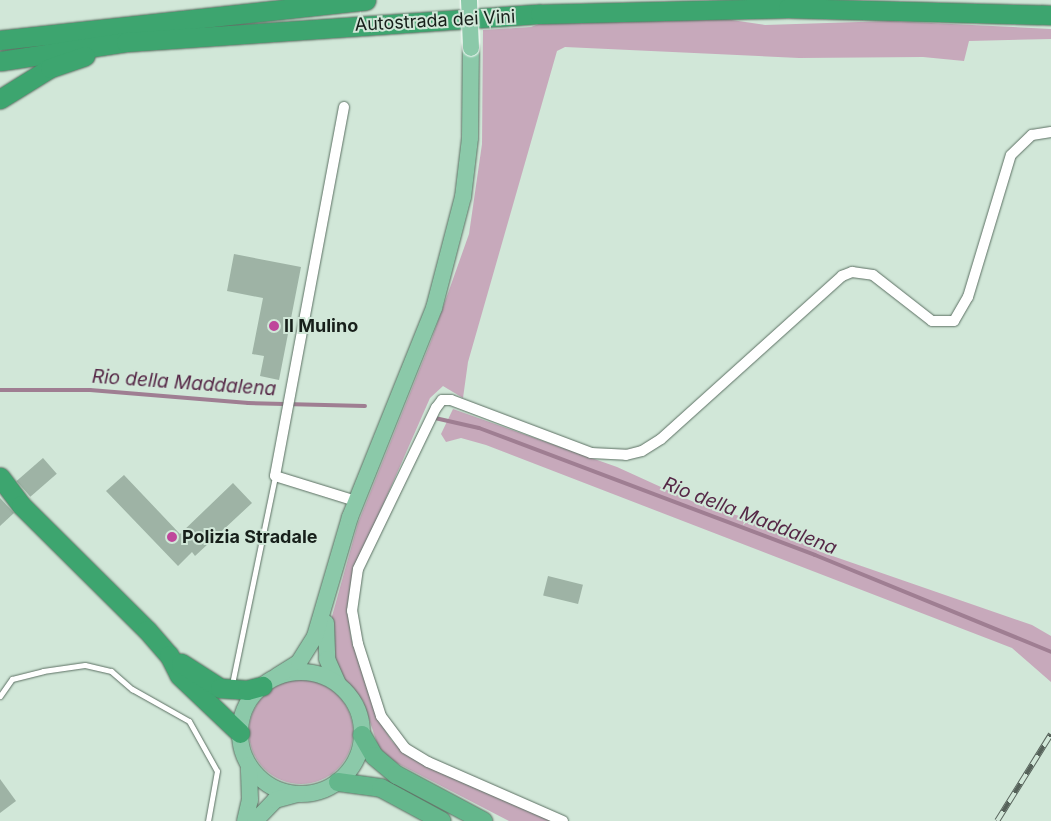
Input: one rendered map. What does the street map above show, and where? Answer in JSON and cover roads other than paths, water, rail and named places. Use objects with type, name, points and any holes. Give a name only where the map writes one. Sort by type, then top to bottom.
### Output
[{"type":"highway","name":"Autostrada dei Vini","points":[[0,40],[366,0]]},
{"type":"highway","name":"Autostrada dei Vini","points":[[0,60],[126,42],[540,14],[788,8],[958,10],[1051,15]]},
{"type":"highway","points":[[0,99],[50,68],[126,42]]},
{"type":"highway","points":[[0,477],[21,505],[169,656],[207,683],[231,690],[270,681]]},
{"type":"highway","points":[[169,656],[179,675],[240,733]]},
{"type":"highway","points":[[362,735],[374,756],[397,775],[483,821]]},
{"type":"highway","points":[[338,782],[381,788],[442,821]]},
{"type":"main road","points":[[245,821],[250,800],[249,765],[240,733],[246,707],[270,681],[307,653],[328,596],[356,501],[434,308],[457,230],[470,138],[471,48],[469,0]]},
{"type":"main road","points":[[255,821],[296,794],[314,792],[338,782],[356,760],[362,735],[356,706],[338,684],[325,649],[328,596]]},
{"type":"main road","points":[[270,681],[316,673],[338,684]]},
{"type":"main road","points":[[249,765],[261,779],[296,794]]},
{"type":"street","points":[[344,107],[275,476],[356,501]]},
{"type":"street","points":[[563,821],[428,762],[405,748],[381,716],[358,644],[352,611],[358,569],[436,408],[442,400],[451,400],[591,453],[626,455],[642,451],[661,439],[842,276],[852,272],[873,275],[932,321],[954,322],[968,297],[1011,155],[1032,135],[1051,132]]},
{"type":"lane","points":[[231,690],[275,476]]},
{"type":"lane","points":[[0,696],[12,679],[43,671],[85,665],[110,671],[132,689],[189,721],[217,771],[208,821]]},
{"type":"waterway","name":"Rio della Maddalena","points":[[0,390],[90,390],[248,403],[365,406]]},
{"type":"waterway","name":"Rio della Maddalena","points":[[435,418],[479,428],[815,555],[1051,652]]},
{"type":"railway","points":[[997,821],[1051,734]]},
{"type":"place","name":"Il Mulino","points":[[274,326]]},
{"type":"place","name":"Polizia Stradale","points":[[172,537]]}]
